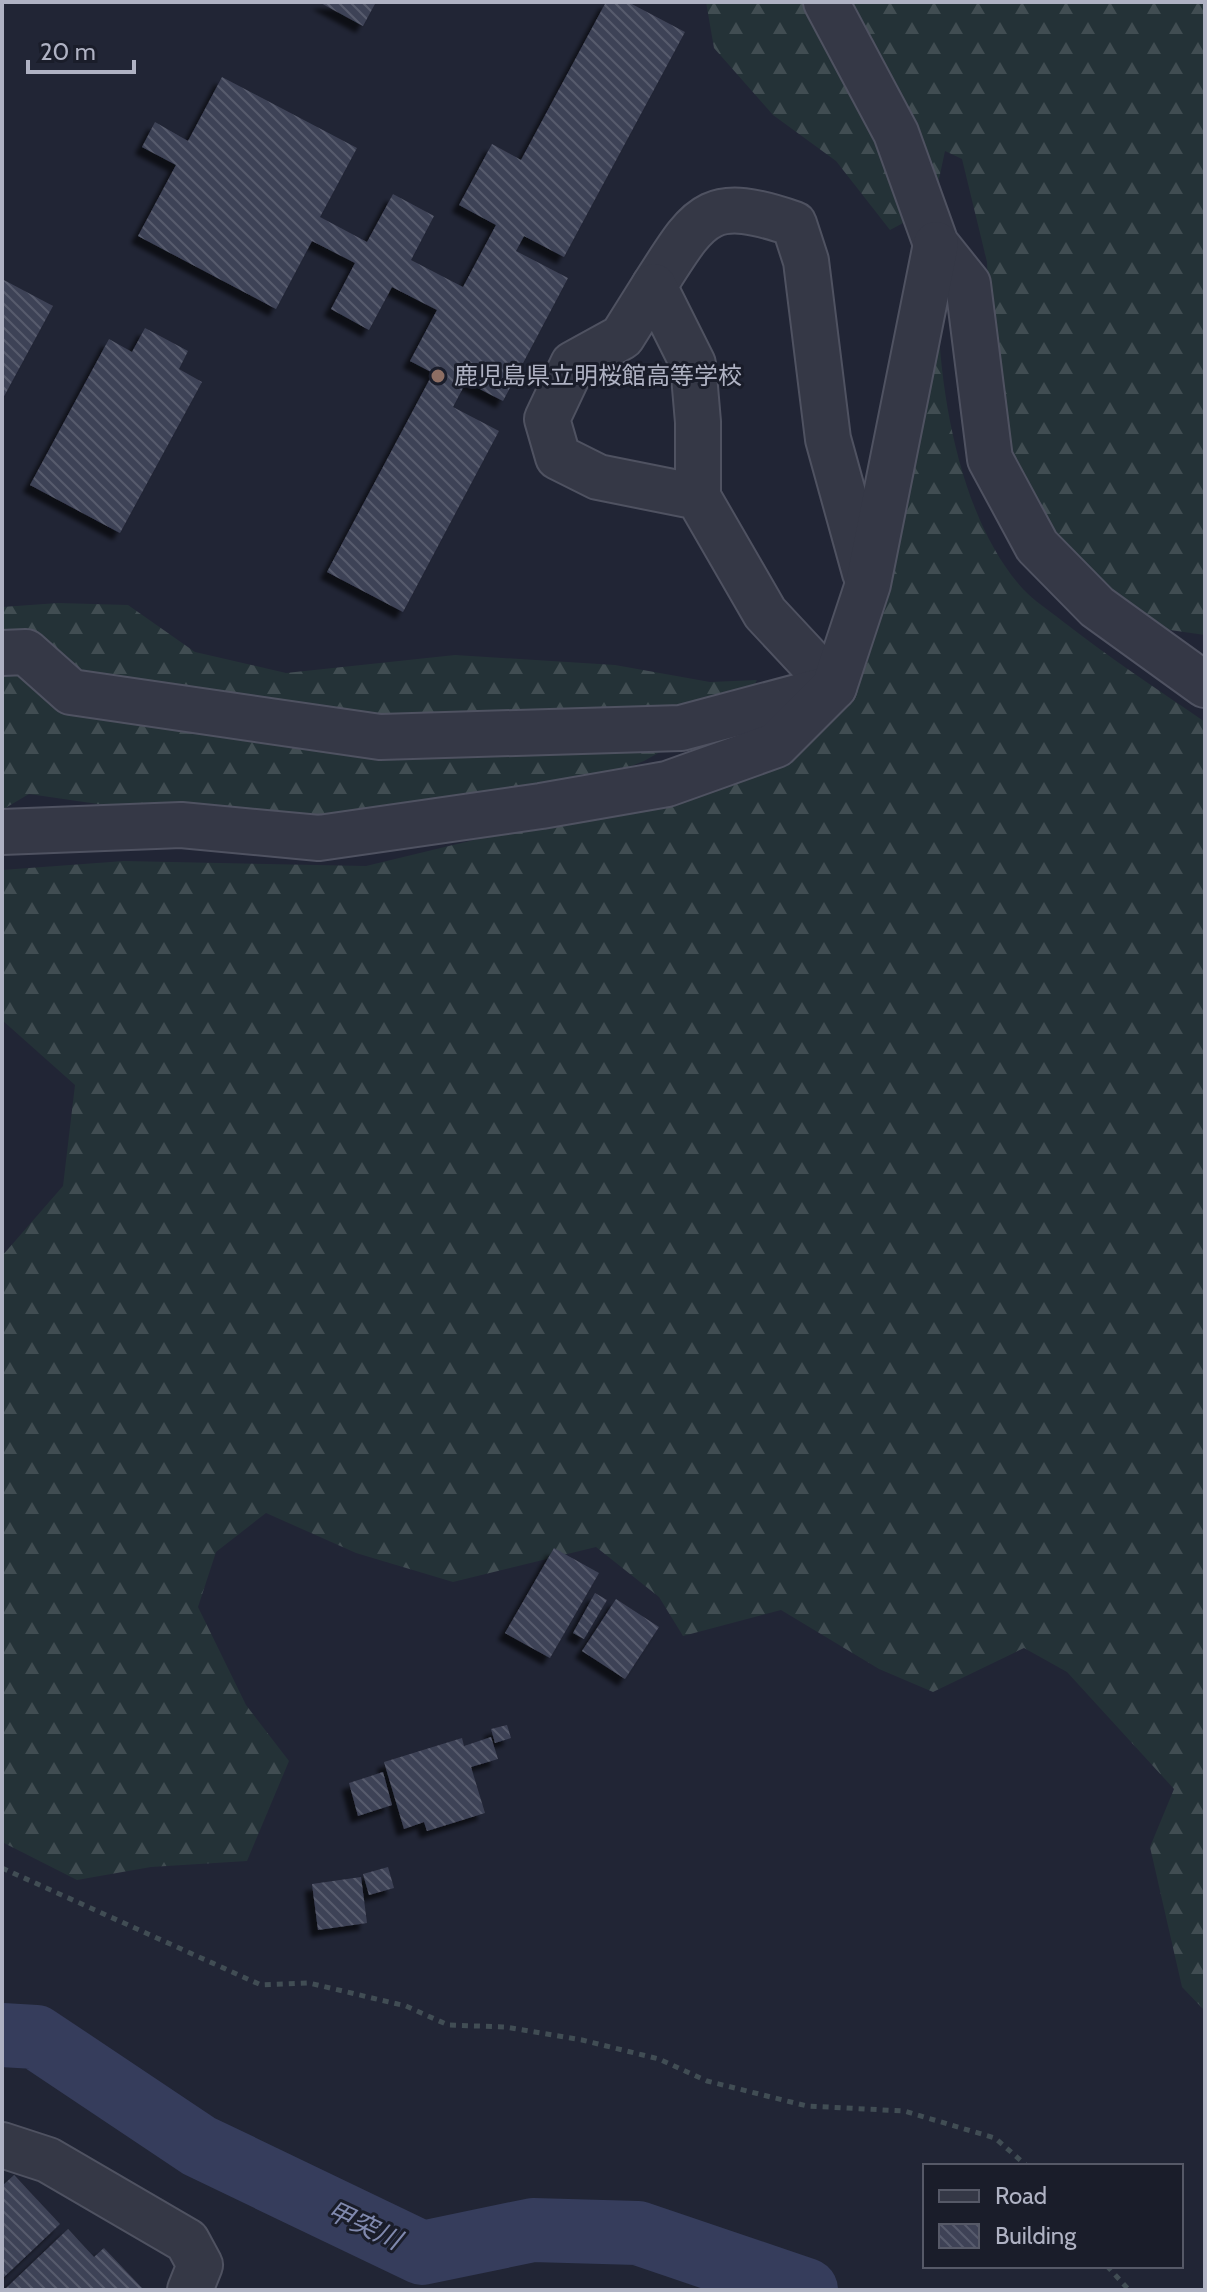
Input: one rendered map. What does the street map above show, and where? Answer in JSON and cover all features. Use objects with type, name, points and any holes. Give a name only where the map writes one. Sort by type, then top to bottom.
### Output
[{"type":"street","points":[[826,2],[896,133],[936,244],[968,284],[990,459],[1037,546],[1097,607],[1197,670]]},
{"type":"street","points":[[698,497],[598,477],[558,457],[547,419],[573,364],[622,337],[690,229],[722,209],[753,210],[794,224],[806,261],[828,439],[868,584]]},
{"type":"street","points":[[2,832],[181,825],[319,838],[541,806],[667,784],[776,745],[834,687],[868,584],[936,244]]},
{"type":"street","points":[[654,286],[693,364],[698,422],[698,497],[765,613],[834,687]]},
{"type":"street","points":[[2,653],[26,652],[71,692],[380,737],[681,728],[834,687]]},
{"type":"street","points":[[2,2145],[48,2160],[187,2241],[200,2265],[197,2280],[190,2290]]},
{"type":"path","points":[[2,1868],[261,1985],[309,1983],[406,2006],[448,2025],[505,2027],[582,2040],[659,2059],[707,2081],[807,2106],[904,2111],[995,2138],[1025,2164]]},
{"type":"path","points":[[1109,2268],[1129,2290]]},
{"type":"green space","points":[[706,2],[1205,2],[1205,635],[1163,629],[1087,582],[1039,535],[993,421],[987,262],[962,159],[945,151],[933,207],[890,230],[836,161],[773,115],[714,48]]},
{"type":"green space","points":[[938,310],[944,381],[958,457],[984,530],[1002,561],[1023,589],[1037,601],[1205,722],[1205,2011],[1182,1987],[1150,1847],[1174,1789],[1067,1672],[1024,1648],[933,1692],[879,1669],[781,1610],[683,1636],[659,1597],[596,1547],[453,1582],[356,1553],[266,1513],[216,1552],[198,1607],[246,1705],[289,1761],[247,1861],[151,1867],[77,1880],[2,1842],[2,1256],[63,1186],[75,1085],[2,1020],[2,870],[124,861],[366,866],[660,795],[810,697]]},
{"type":"green space","points":[[58,603],[128,605],[195,652],[286,673],[455,655],[615,665],[710,682],[757,680],[744,705],[644,761],[581,786],[269,829],[29,794],[2,810],[2,607]]},
{"type":"building","points":[[319,2],[376,2],[363,26]]},
{"type":"building","points":[[606,2],[628,2],[685,32],[564,257],[524,236],[516,251],[568,278],[503,401],[466,382],[453,407],[499,431],[403,612],[327,572],[433,373],[410,361],[437,310],[392,287],[369,330],[331,309],[355,263],[312,241],[276,309],[138,236],[176,165],[142,147],[155,122],[188,141],[222,77],[357,148],[320,217],[367,242],[393,194],[434,216],[411,260],[463,287],[496,225],[459,205],[492,144],[521,160]]},
{"type":"building","points":[[2,279],[53,306],[2,400]]},
{"type":"building","points":[[145,328],[188,351],[179,369],[202,382],[120,533],[30,485],[109,339],[132,352]]},
{"type":"building","points":[[554,1548],[599,1573],[550,1658],[505,1633]]},
{"type":"building","points":[[595,1593],[607,1600],[584,1639],[573,1633]]},
{"type":"building","points":[[616,1599],[659,1627],[625,1679],[582,1651]]},
{"type":"building","points":[[507,1725],[511,1738],[495,1743],[491,1729]]},
{"type":"building","points":[[491,1737],[498,1759],[471,1767],[485,1813],[427,1831],[424,1822],[404,1829],[384,1762],[462,1738],[464,1746]]},
{"type":"building","points":[[383,1772],[392,1805],[358,1816],[349,1783]]},
{"type":"building","points":[[388,1867],[394,1888],[369,1895],[363,1874]]},
{"type":"building","points":[[361,1877],[367,1923],[318,1930],[312,1884]]},
{"type":"building","points":[[14,2175],[60,2224],[2,2279],[2,2186]]},
{"type":"building","points":[[68,2229],[94,2257],[104,2248],[144,2290],[4,2290]]},
{"type":"waterway","name":"甲突川","points":[[2,2035],[36,2037],[199,2146],[422,2253],[533,2230],[638,2233],[806,2290]]},
{"type":"place","name":"鹿児島県立明桜館高等学校","points":[[438,376]]}]
